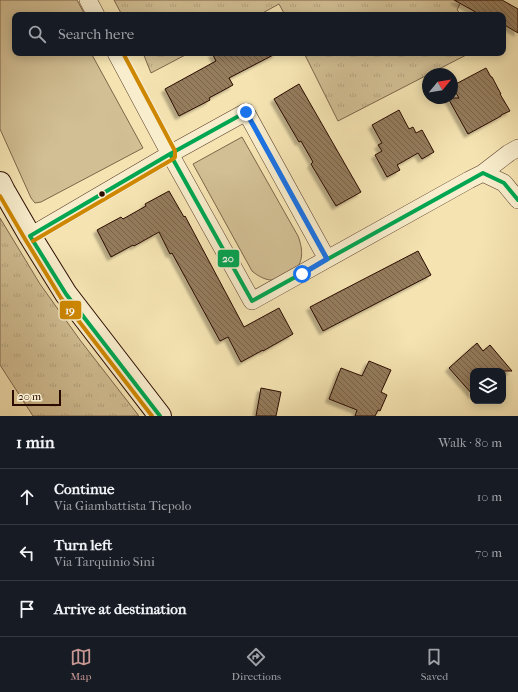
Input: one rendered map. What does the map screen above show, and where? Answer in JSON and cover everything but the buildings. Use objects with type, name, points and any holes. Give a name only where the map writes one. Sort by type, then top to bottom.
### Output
[{"type":"street","points":[[88,0],[94,12]]},
{"type":"street","points":[[118,56],[252,301],[483,173],[518,148]]},
{"type":"street","points":[[30,236],[170,154],[246,112],[327,259]]},
{"type":"street","points":[[483,173],[504,183],[518,200]]},
{"type":"street","points":[[0,183],[30,236],[66,294],[160,416]]},
{"type":"green space","points":[[0,0],[77,0],[83,12],[12,12],[12,56],[93,56],[143,148],[41,202],[35,203],[31,198],[0,129]]},
{"type":"green space","points":[[114,0],[462,0],[457,10],[459,12],[283,12],[279,4],[264,12],[120,12]]},
{"type":"green space","points":[[144,56],[183,56],[151,73]]},
{"type":"green space","points":[[306,56],[464,56],[441,68],[422,68],[422,78],[338,121]]},
{"type":"green space","points":[[242,137],[298,236],[301,244],[302,254],[300,263],[291,272],[275,280],[262,278],[252,271],[193,164]]},
{"type":"green space","points":[[0,218],[40,284],[80,340],[139,416],[33,416],[0,365]]},
{"type":"transit line","name":"19","points":[[33,241],[175,157],[175,151],[125,56]]},
{"type":"transit line","name":"20","points":[[160,416],[66,294],[30,236],[170,154],[246,112],[327,259]]},
{"type":"transit line","name":"20","points":[[170,154],[252,301],[483,173],[504,183],[518,200]]},
{"type":"transit line","name":"19","points":[[0,196],[61,298],[152,416]]},
{"type":"route","points":[[246,112],[327,259],[302,274]]}]
